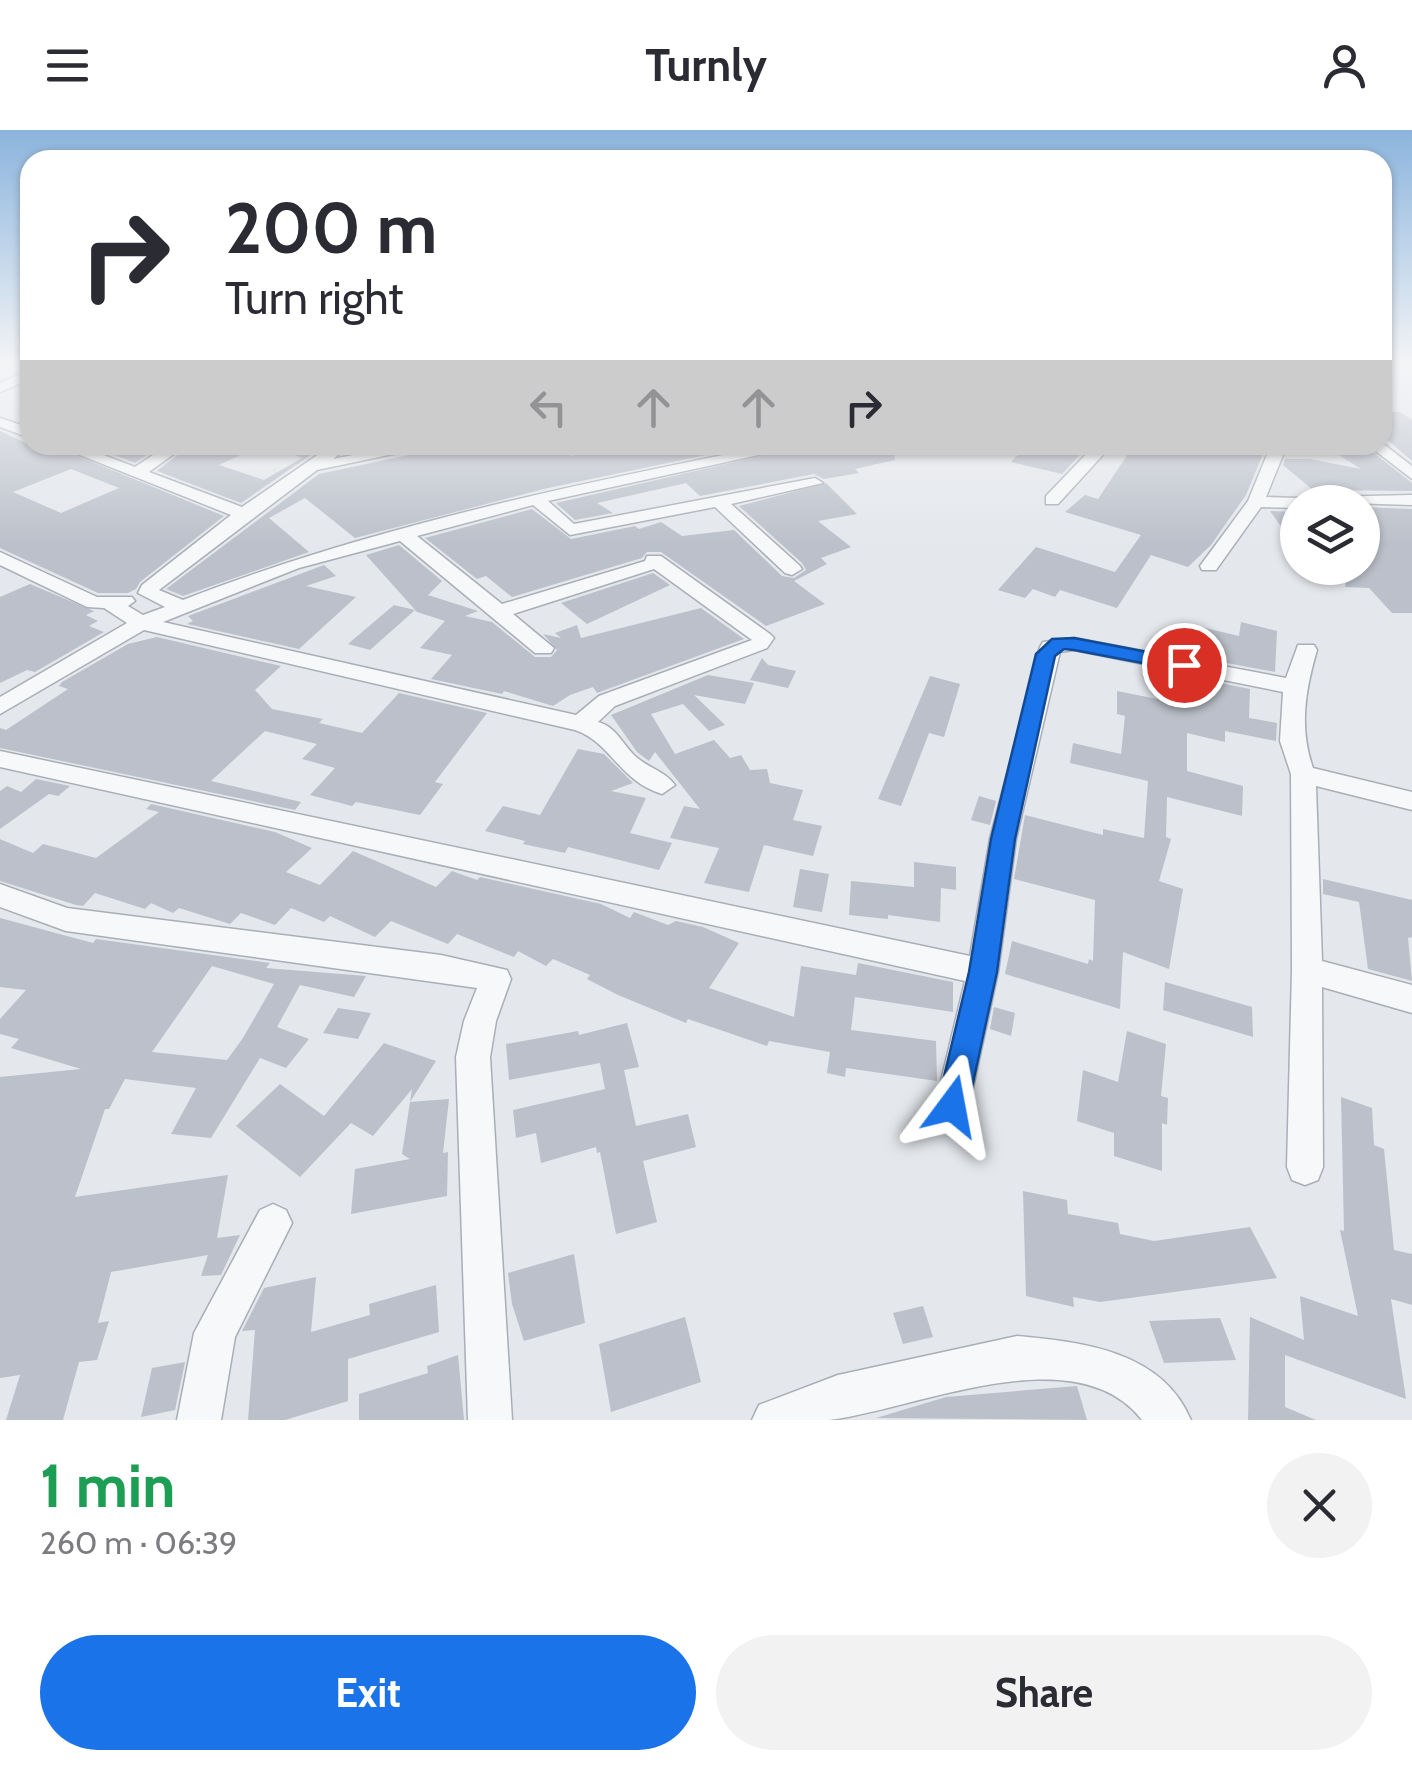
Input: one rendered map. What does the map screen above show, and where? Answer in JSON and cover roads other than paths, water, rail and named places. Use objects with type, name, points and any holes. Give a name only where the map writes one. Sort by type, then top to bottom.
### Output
[{"type":"street","points":[[91,455],[244,514]]},
{"type":"street","points":[[138,472],[163,455]]},
{"type":"street","points":[[0,558],[94,603],[111,604],[148,593],[164,574],[330,455]]},
{"type":"street","points":[[315,467],[377,455]]},
{"type":"street","points":[[0,707],[142,623],[292,564],[736,455]]},
{"type":"street","points":[[1052,500],[1095,455]]},
{"type":"street","points":[[1209,566],[1256,502],[1275,455]]},
{"type":"street","points":[[1388,455],[1412,474]]},
{"type":"street","points":[[538,501],[570,530],[815,483]]},
{"type":"street","points":[[1380,501],[1412,500]]},
{"type":"street","points":[[1256,502],[1280,503]]},
{"type":"street","points":[[720,504],[792,569]]},
{"type":"street","points":[[403,534],[543,648]]},
{"type":"street","points":[[500,611],[650,563],[762,638],[760,644],[606,701],[581,724]]},
{"type":"street","points":[[148,593],[180,606]]},
{"type":"street","points":[[111,604],[142,623],[602,730],[627,763],[662,785]]},
{"type":"street","points":[[952,1106],[983,972],[1003,839],[1046,654],[1051,647],[1074,644],[1295,687]]},
{"type":"street","points":[[1305,1167],[1308,970],[1303,774],[1292,741],[1295,687],[1306,650]]},
{"type":"street","points":[[0,760],[983,972]]},
{"type":"street","points":[[1303,774],[1412,801]]},
{"type":"street","points":[[0,896],[66,918],[442,968],[496,980],[480,1021],[474,1058],[490,1420]]},
{"type":"street","points":[[1308,970],[1412,999]]},
{"type":"street","points":[[199,1420],[215,1333],[272,1224]]},
{"type":"street","points":[[774,1420],[838,1396],[1016,1357],[1080,1363],[1144,1388],[1169,1420]]}]
